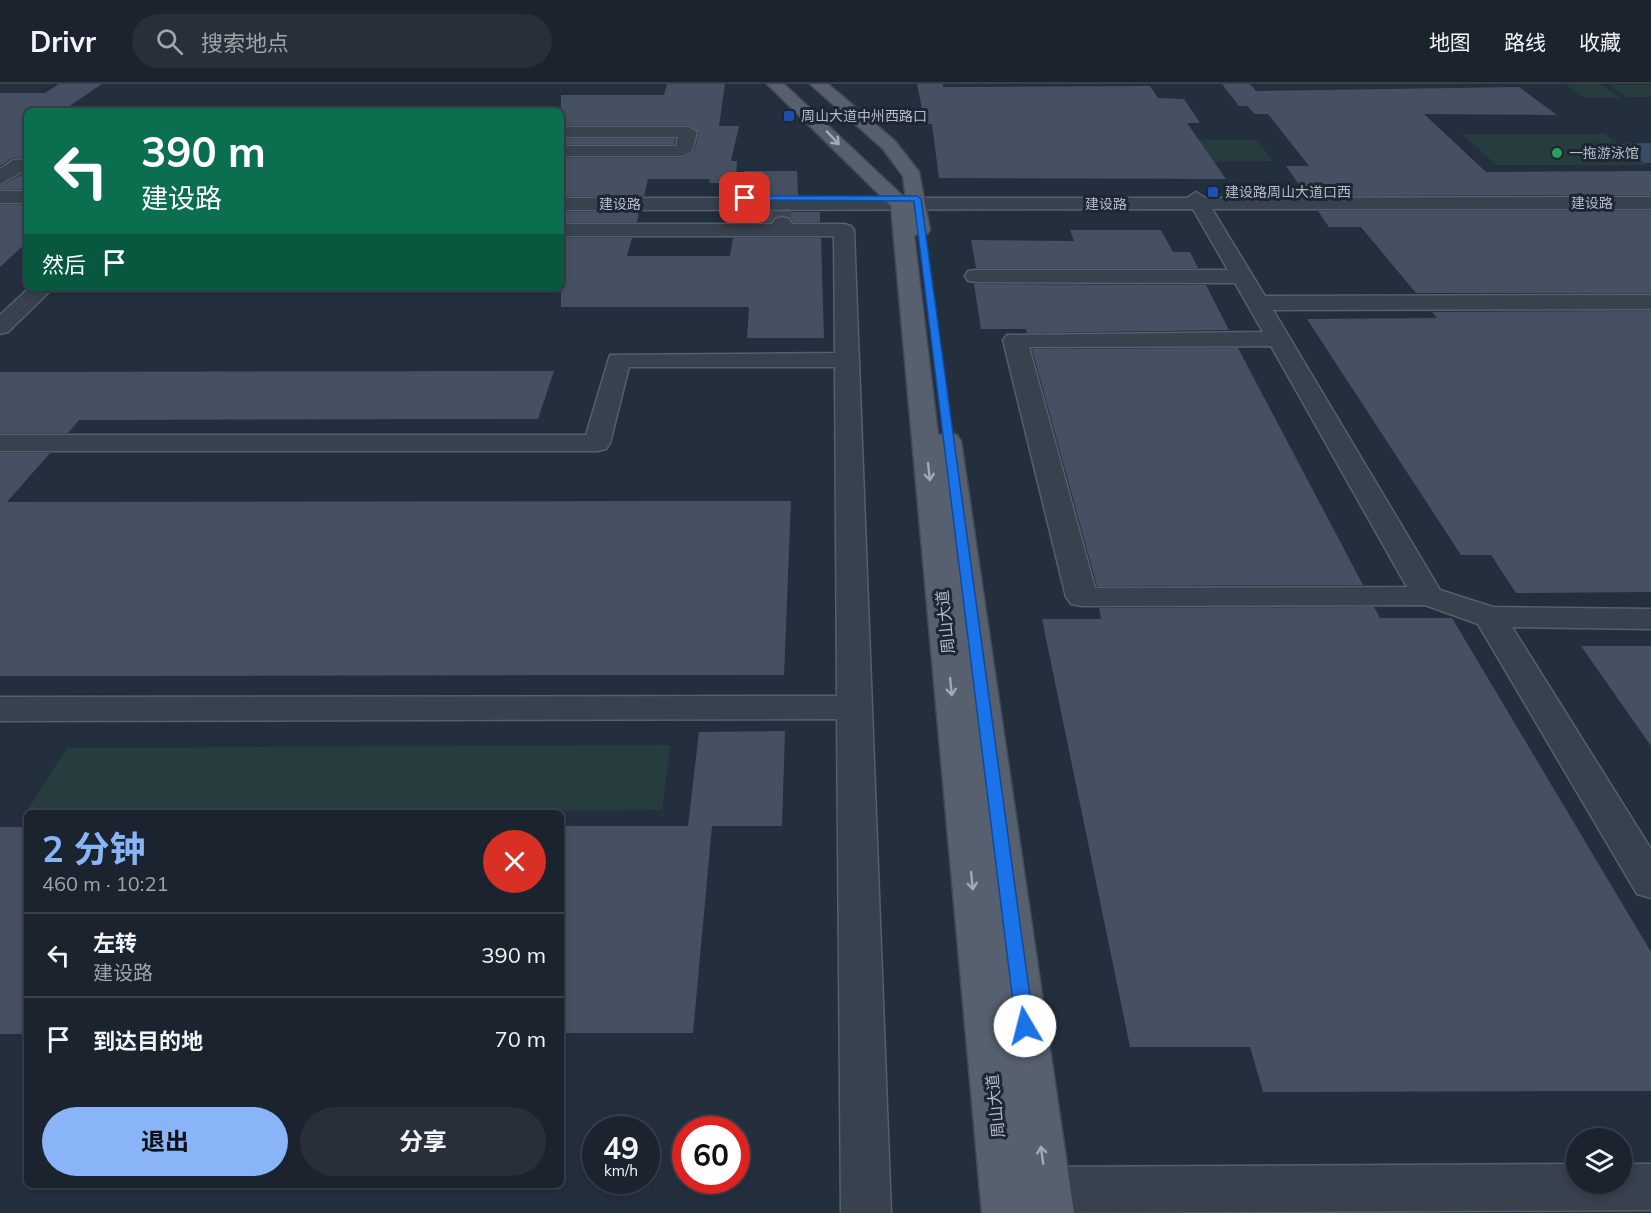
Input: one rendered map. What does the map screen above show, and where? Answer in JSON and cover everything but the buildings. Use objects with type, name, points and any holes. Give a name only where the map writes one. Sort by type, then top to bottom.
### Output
[{"type":"main road","points":[[775,84],[907,202]]},
{"type":"main road","name":"周山大道","points":[[818,84],[889,145],[912,176],[907,202],[1034,1206]]},
{"type":"main road","name":"周山大道","points":[[907,202],[1034,1206]]},
{"type":"street","points":[[564,132],[688,132],[683,151],[564,151]]},
{"type":"street","points":[[0,178],[19,164],[24,164]]},
{"type":"street","points":[[0,197],[24,197]]},
{"type":"street","name":"建设路","points":[[564,204],[782,213],[907,202],[1651,197]]},
{"type":"street","name":"建设路","points":[[564,198],[782,213]]},
{"type":"street","name":"建设路","points":[[1197,201],[1651,203]]},
{"type":"street","points":[[1197,201],[1428,596]]},
{"type":"street","points":[[0,204],[24,204]]},
{"type":"street","points":[[564,230],[782,213],[844,230],[866,1213]]},
{"type":"street","points":[[976,276],[1242,277]]},
{"type":"street","points":[[0,327],[39,291]]},
{"type":"street","points":[[1257,303],[1651,302]]},
{"type":"street","points":[[1278,339],[1015,340],[1082,597],[1428,596],[1490,617],[1651,619]]},
{"type":"street","points":[[0,443],[597,443],[619,360],[847,360]]},
{"type":"street","points":[[1490,617],[1651,883]]},
{"type":"street","points":[[0,709],[855,708]]},
{"type":"street","points":[[1034,1206],[1651,1187]]},
{"type":"green space","points":[[1565,84],[1599,84],[1620,98],[1585,98]]},
{"type":"green space","points":[[1609,85],[1651,85],[1651,97],[1627,97]]},
{"type":"green space","name":"一拖游泳馆","points":[[1462,134],[1605,134],[1647,165],[1496,165]]},
{"type":"green space","points":[[1158,140],[1256,140],[1273,161],[1172,162]]},
{"type":"green space","points":[[670,745],[662,810],[28,810],[67,748]]},
{"type":"water","points":[[1651,143],[1651,163],[1644,163],[1617,144]]},
{"type":"tunnel","points":[[782,211],[782,223]]},
{"type":"place","name":"周山大道中州西路口","points":[[789,116]]},
{"type":"place","name":"一拖游泳馆","points":[[1557,153]]},
{"type":"place","name":"建设路周山大道口西","points":[[1213,192]]},
{"type":"route","points":[[745,198],[917,199],[1025,1026]]}]
